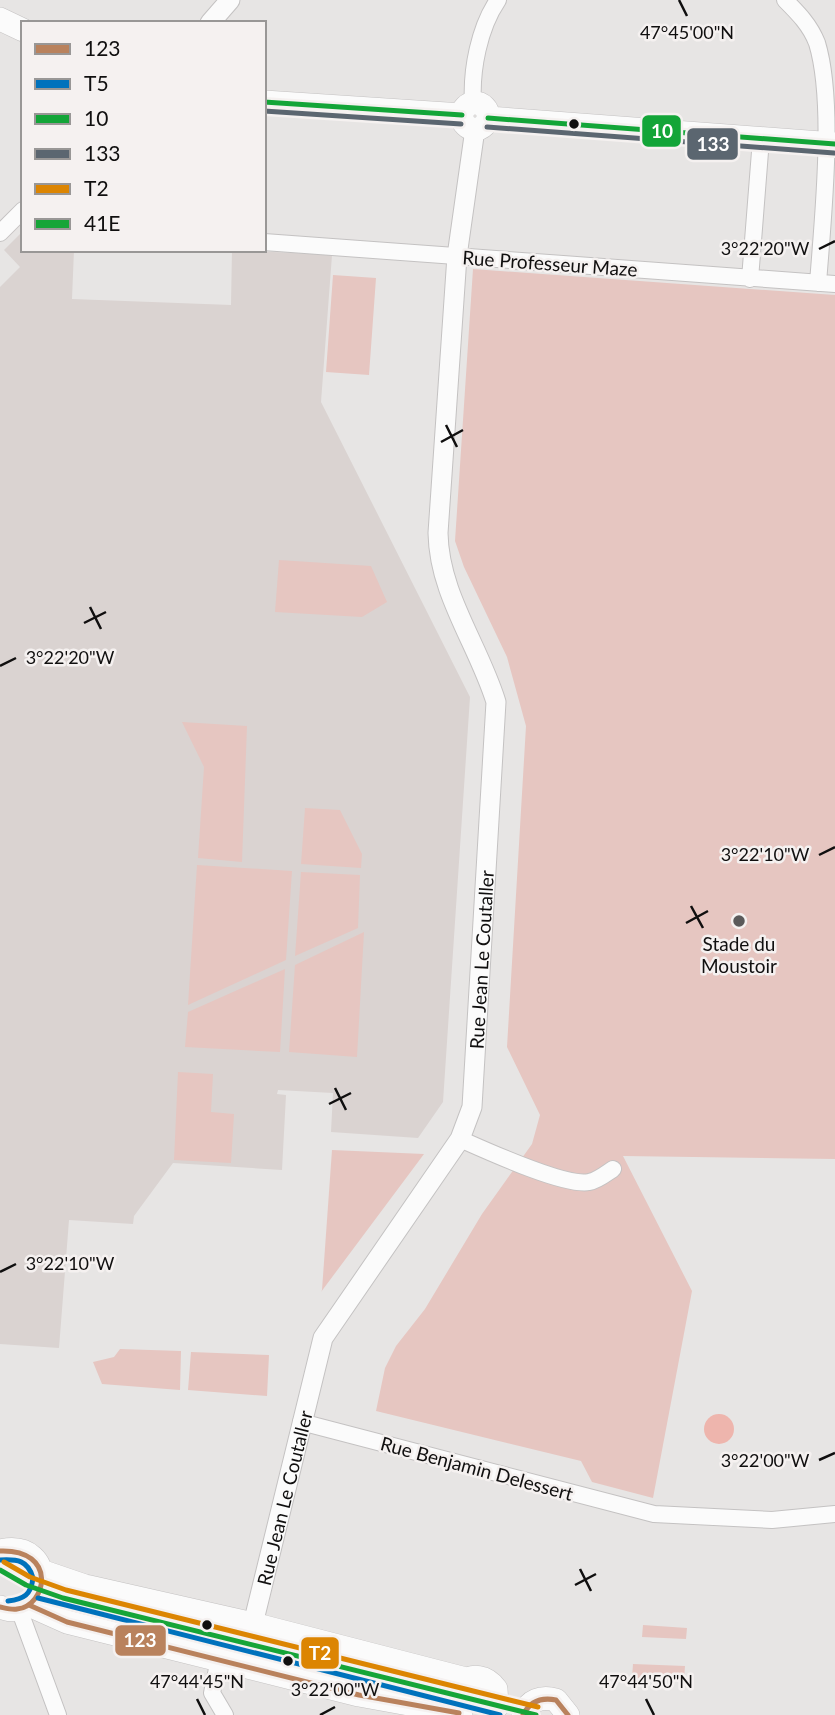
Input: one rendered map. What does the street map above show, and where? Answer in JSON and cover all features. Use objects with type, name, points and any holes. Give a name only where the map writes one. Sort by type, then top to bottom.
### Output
[{"type":"main road","points":[[0,19],[21,29]]},
{"type":"main road","points":[[266,102],[832,144]]},
{"type":"main road","points":[[5,1546],[31,1556],[41,1572],[40,1590],[16,1607]]},
{"type":"main road","points":[[41,1572],[85,1586],[253,1623],[466,1678],[486,1679],[496,1689],[529,1708],[550,1698],[573,1713]]},
{"type":"main road","points":[[16,1607],[359,1695],[460,1714],[454,1694],[466,1678]]},
{"type":"main road","points":[[491,1715],[497,1706],[496,1689]]},
{"type":"street","points":[[212,21],[230,0]]},
{"type":"street","points":[[474,116],[476,61],[488,14],[498,0]]},
{"type":"street","points":[[785,0],[805,20],[818,44],[825,68],[832,144],[818,283]]},
{"type":"street","name":"Rue Jean Le Coutaller","points":[[253,1623],[323,1338],[460,1139],[472,1107],[496,702],[488,676],[446,586],[439,559],[457,256],[474,116]]},
{"type":"street","points":[[750,279],[761,139]]},
{"type":"street","points":[[1,229],[21,213]]},
{"type":"street","name":"Rue Professeur Maze","points":[[266,242],[835,284]]},
{"type":"street","points":[[460,1139],[517,1164],[556,1176],[589,1182],[613,1169]]},
{"type":"street","name":"Rue Benjamin Delessert","points":[[301,1422],[654,1514],[772,1520],[835,1514]]},
{"type":"street","points":[[16,1607],[56,1714]]},
{"type":"street","points":[[219,1659],[212,1693],[225,1715]]},
{"type":"shaded area","points":[[21,233],[21,252],[74,252],[72,299],[231,305],[232,252],[332,255],[321,402],[470,697],[443,1102],[418,1138],[331,1132],[333,1093],[278,1090],[277,1094],[286,1095],[282,1170],[173,1163],[134,1216],[133,1224],[69,1220],[59,1348],[0,1344],[0,287],[20,267],[4,250]]},
{"type":"shaded area","points":[[473,269],[835,295],[835,1159],[623,1156],[692,1291],[653,1498],[592,1482],[581,1461],[376,1411],[385,1368],[396,1346],[425,1309],[482,1214],[532,1144],[540,1115],[507,1047],[526,726],[507,657],[464,567],[455,541]]},
{"type":"shaded area","points":[[333,275],[376,278],[369,375],[326,372]]},
{"type":"shaded area","points":[[279,560],[371,566],[387,602],[362,617],[275,612]]},
{"type":"shaded area","points":[[182,722],[247,726],[242,862],[198,858],[204,767]]},
{"type":"shaded area","points":[[305,808],[340,810],[362,854],[361,868],[301,864]]},
{"type":"shaded area","points":[[197,865],[292,871],[286,960],[188,1005]]},
{"type":"shaded area","points":[[301,872],[360,875],[358,928],[295,956]]},
{"type":"shaded area","points":[[364,932],[357,1057],[289,1052],[295,965]]},
{"type":"shaded area","points":[[285,969],[280,1052],[185,1047],[188,1012]]},
{"type":"shaded area","points":[[178,1072],[213,1074],[211,1112],[234,1114],[231,1163],[174,1160]]},
{"type":"shaded area","points":[[332,1150],[424,1154],[321,1292],[322,1290]]},
{"type":"shaded area","points":[[120,1349],[181,1351],[180,1390],[102,1384],[93,1362],[114,1357]]},
{"type":"shaded area","points":[[191,1352],[269,1355],[267,1396],[188,1390]]},
{"type":"shaded area","points":[[719,1414],[730,1418],[734,1429],[730,1440],[719,1444],[708,1440],[704,1429],[708,1418]]},
{"type":"shaded area","points":[[643,1625],[687,1628],[686,1639],[642,1637]]},
{"type":"shaded area","points":[[633,1664],[685,1666],[684,1679],[632,1678]]},
{"type":"transit line","name":"10","points":[[266,102],[462,115]]},
{"type":"transit line","name":"133","points":[[266,111],[461,124]]},
{"type":"transit line","name":"10","points":[[488,118],[835,144]]},
{"type":"transit line","name":"133","points":[[487,127],[834,153]]},
{"type":"transit line","name":"123","points":[[0,1551],[19,1553],[31,1559],[39,1568],[42,1578],[40,1589],[27,1606],[15,1609],[0,1607]]},
{"type":"transit line","name":"T5","points":[[0,1560],[25,1564],[33,1578],[26,1595],[8,1601]]},
{"type":"transit line","name":"T2","points":[[4,1562],[30,1577],[66,1590],[538,1707]]},
{"type":"transit line","name":"41E","points":[[0,1570],[26,1585],[63,1598],[536,1715]]},
{"type":"transit line","name":"T5","points":[[38,1598],[500,1715]]},
{"type":"transit line","name":"123","points":[[29,1605],[67,1622],[359,1695],[459,1713]]},
{"type":"transit line","name":"123","points":[[523,1715],[533,1703],[545,1699],[556,1700],[568,1715]]},
{"type":"place","name":"Stade du Moustoir","points":[[739,921]]}]
